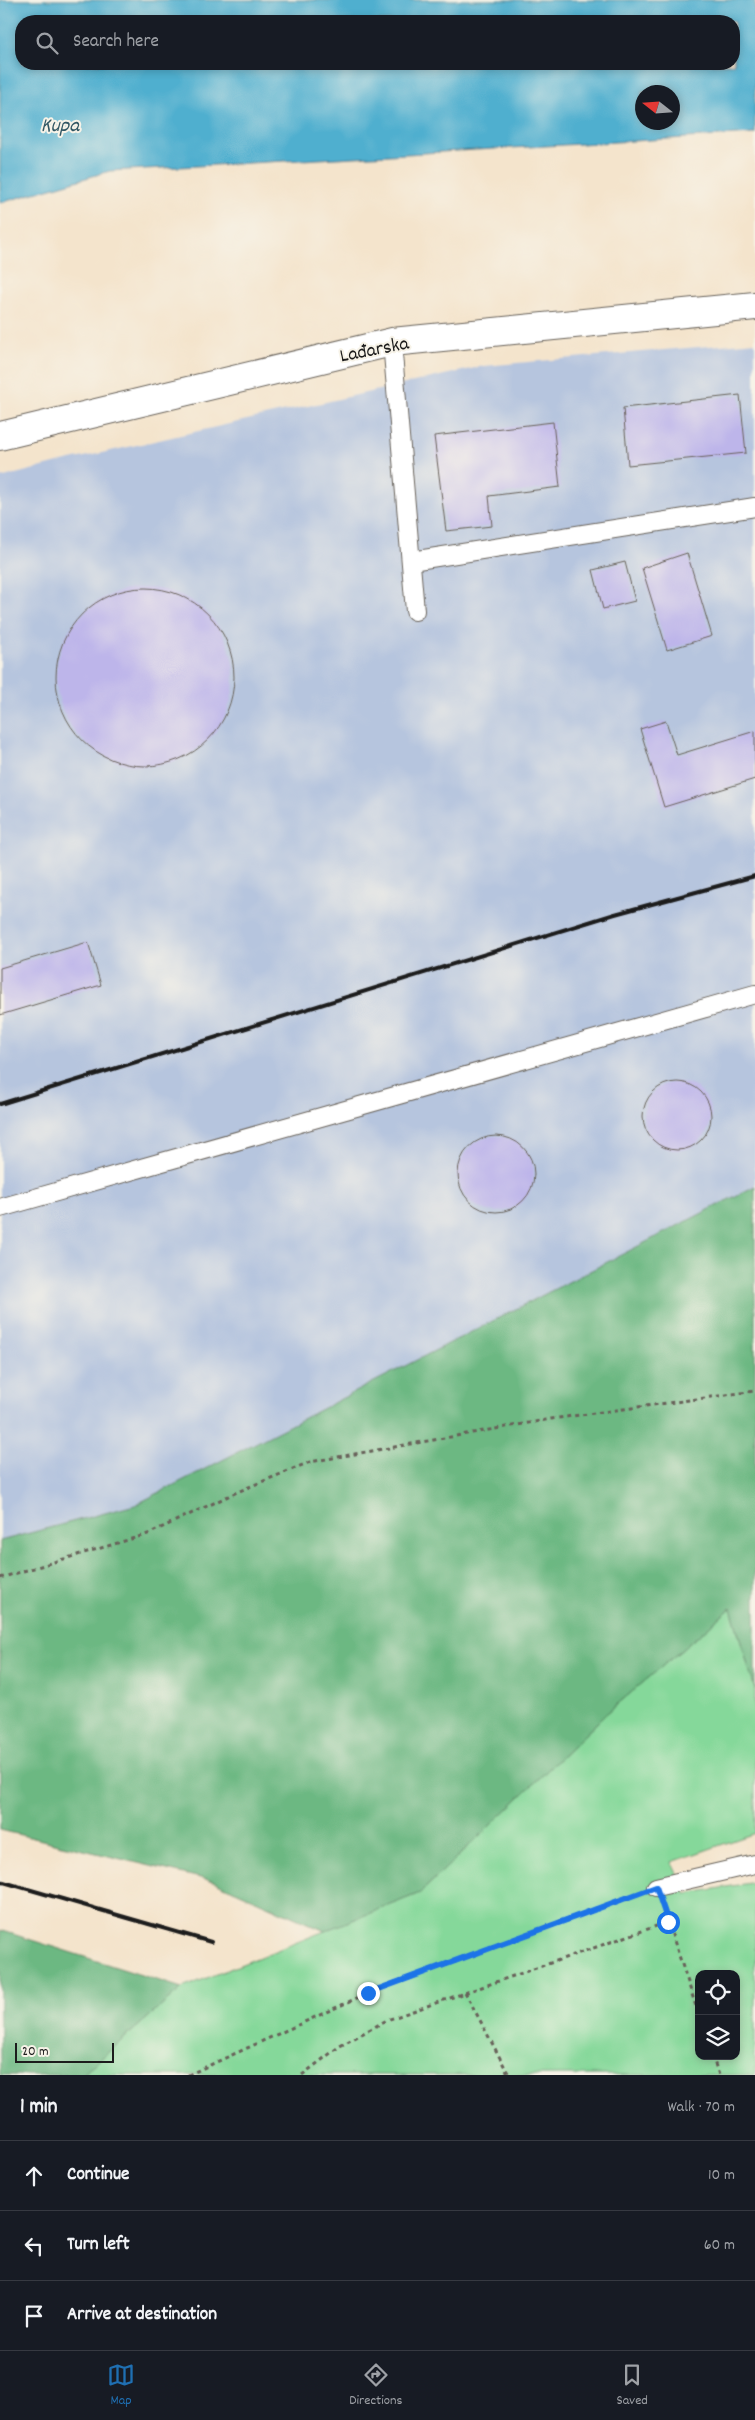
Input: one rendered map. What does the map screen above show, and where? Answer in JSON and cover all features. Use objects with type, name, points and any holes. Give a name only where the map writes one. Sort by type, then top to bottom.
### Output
[{"type":"street","name":"Lađarska","points":[[0,436],[392,342],[755,306]]},
{"type":"lane","points":[[392,342],[415,611]]},
{"type":"lane","points":[[410,561],[755,507]]},
{"type":"lane","points":[[0,1208],[755,994]]},
{"type":"lane","points":[[656,1887],[755,1864]]},
{"type":"path","points":[[0,1578],[148,1534],[236,1492],[310,1462],[551,1419],[755,1391]]},
{"type":"path","points":[[188,2075],[368,1993],[656,1887],[695,2003]]},
{"type":"path","points":[[302,2075],[340,2046],[387,2020],[668,1922]]},
{"type":"path","points":[[465,1992],[509,2075]]},
{"type":"path","points":[[713,2060],[719,2075]]},
{"type":"shaded area","points":[[755,342],[755,1186],[135,1505],[0,1541],[0,478],[62,462],[484,366]]},
{"type":"green space","points":[[755,1186],[755,1689],[731,1608],[607,1713],[420,1893],[325,1931],[213,1881],[0,1830],[0,1541],[135,1505]]},
{"type":"green space","points":[[731,1608],[755,1689],[755,1833],[672,1862],[686,1894],[755,1882],[755,2075],[82,2075],[182,1988],[420,1893],[607,1713]]},
{"type":"green space","points":[[0,1930],[182,1988],[82,2075],[0,2075]]},
{"type":"water","name":"Kupa","points":[[0,0],[755,0],[755,134],[110,171],[0,203]]},
{"type":"building","points":[[740,395],[746,453],[628,465],[623,408]]},
{"type":"building","points":[[553,422],[560,487],[489,496],[492,526],[446,531],[434,436]]},
{"type":"building","points":[[687,553],[712,636],[667,650],[642,568]]},
{"type":"building","points":[[625,562],[635,601],[603,609],[593,570]]},
{"type":"building","points":[[145,588],[179,595],[194,603],[208,614],[219,628],[227,643],[234,677],[227,711],[219,726],[208,740],[194,751],[179,759],[145,766],[111,759],[96,751],[82,740],[71,726],[63,711],[56,677],[63,643],[71,628],[82,614],[96,603],[111,595]]},
{"type":"building","points":[[666,721],[677,755],[755,731],[755,779],[664,807],[640,729]]},
{"type":"building","points":[[88,942],[101,985],[0,1015],[0,968]]},
{"type":"building","points":[[677,1082],[690,1085],[701,1092],[708,1103],[711,1116],[708,1129],[701,1140],[690,1147],[677,1150],[664,1147],[653,1140],[646,1129],[643,1116],[646,1103],[653,1092],[664,1085]]},
{"type":"building","points":[[496,1136],[510,1139],[523,1147],[531,1160],[534,1174],[531,1188],[523,1201],[510,1209],[496,1212],[482,1209],[469,1201],[461,1188],[458,1174],[461,1160],[469,1147],[482,1139]]},
{"type":"railway","points":[[0,1104],[615,914],[755,876]]},
{"type":"railway","points":[[0,1881],[211,1942]]},
{"type":"route","points":[[368,1993],[656,1887],[668,1922]]}]
